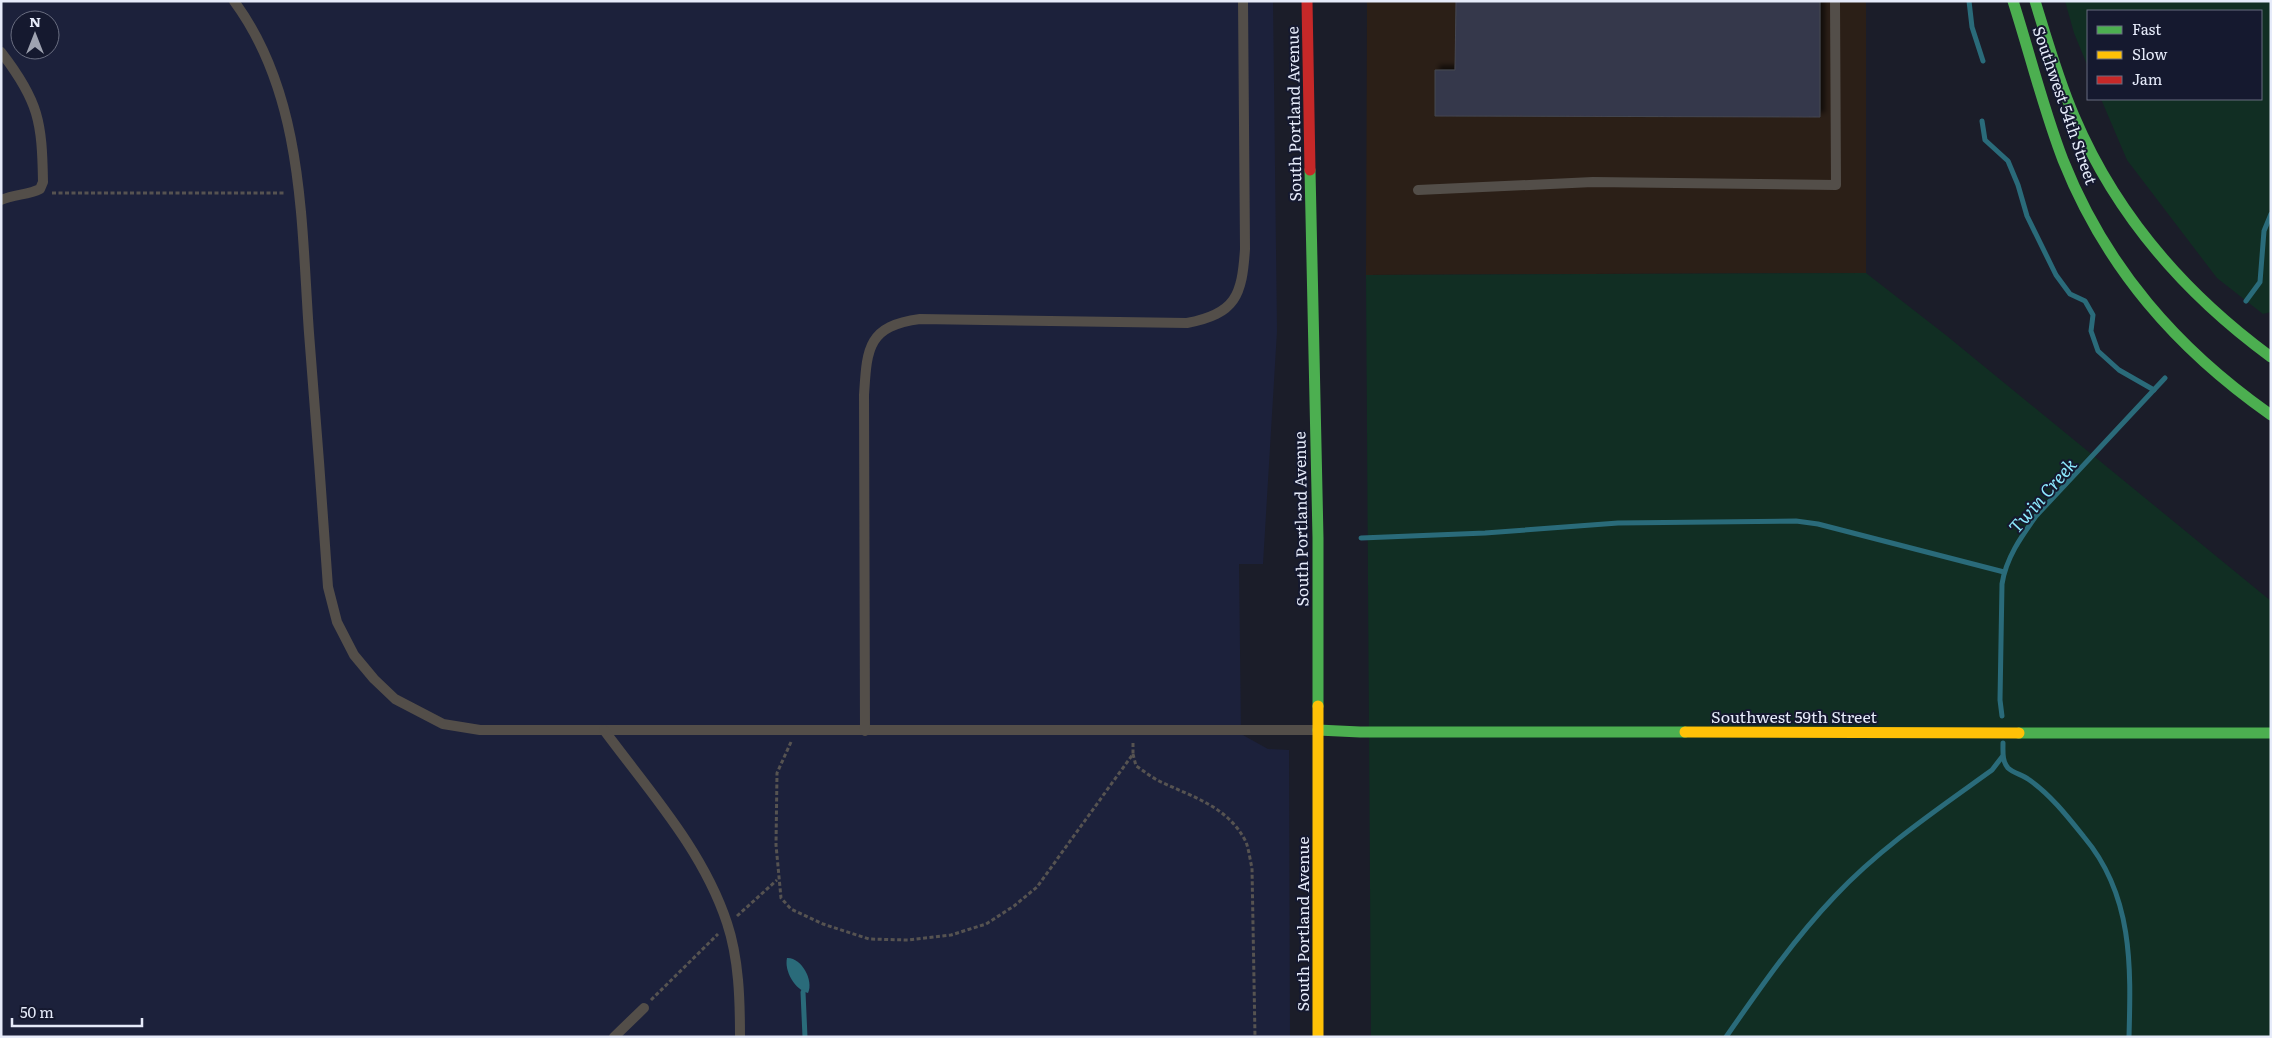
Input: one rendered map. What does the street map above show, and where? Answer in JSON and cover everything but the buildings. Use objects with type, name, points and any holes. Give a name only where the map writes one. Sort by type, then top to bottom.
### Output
[{"type":"main road","name":"South Portland Avenue","points":[[1307,1],[1318,538],[1318,1037]]},
{"type":"main road","name":"Southwest 54th Street","points":[[2013,1],[2072,181],[2094,225],[2117,262],[2145,302],[2175,336],[2207,367],[2253,404],[2271,415]]},
{"type":"main road","name":"Southwest 54th Street","points":[[2035,1],[2063,89],[2101,168],[2127,212],[2159,255],[2195,295],[2271,357]]},
{"type":"main road","name":"Southwest 59th Street","points":[[1318,730],[1360,732],[2271,733]]},
{"type":"lane","points":[[234,1],[244,14],[272,67],[289,126],[299,192],[328,587],[337,622],[354,655],[374,679],[395,699],[444,724],[480,730],[1318,730]]},
{"type":"lane","points":[[865,730],[864,395],[867,355],[872,342],[881,332],[892,326],[906,320],[920,318],[1188,323],[1208,319],[1229,305],[1234,300],[1240,287],[1245,249],[1243,1]]},
{"type":"lane","points":[[1418,190],[1593,182],[1836,185],[1835,1]]},
{"type":"lane","points":[[1,52],[21,78],[34,102],[39,121],[43,182],[40,189],[32,193],[13,195],[1,200]]},
{"type":"lane","points":[[604,730],[674,824],[700,863],[718,899],[728,925],[736,967],[740,1037]]},
{"type":"lane","points":[[614,1037],[644,1008]]},
{"type":"path","points":[[40,189],[48,193],[299,192]]},
{"type":"path","points":[[803,730],[788,745],[777,773],[776,845],[781,898],[791,909],[823,924],[869,939],[917,939],[951,935],[986,924],[1014,906],[1036,886],[1133,754]]},
{"type":"path","points":[[1134,731],[1133,754],[1136,766],[1157,780],[1206,801],[1235,824],[1246,843],[1252,868],[1256,1037]]},
{"type":"path","points":[[644,1008],[728,925],[778,880]]},
{"type":"shaded area","points":[[1,1],[1273,1],[1277,331],[1263,564],[1239,564],[1241,734],[1268,749],[1289,750],[1290,1037],[1,1037]]},
{"type":"shaded area","points":[[1367,1],[1866,1],[1866,273],[1366,275]]},
{"type":"shaded area","points":[[787,958],[797,961],[805,970],[809,982],[808,993],[795,984],[789,974]]},
{"type":"green space","points":[[2065,1],[2271,1],[2271,312],[2263,314],[2217,278],[2127,160],[2101,100],[2262,100],[2262,10],[2087,10],[2087,65],[2074,33]]},
{"type":"green space","points":[[1866,273],[1947,336],[2271,601],[2271,1037],[1371,1037],[1366,275]]},
{"type":"waterway","points":[[1969,1],[1972,27],[1983,61]]},
{"type":"waterway","points":[[1982,121],[1985,140],[2008,161],[2018,185],[2027,216],[2056,275],[2070,294],[2085,301],[2093,315],[2091,331],[2098,351],[2119,370],[2154,390]]},
{"type":"waterway","name":"Twin Creek","points":[[2246,301],[2260,282],[2264,231],[2271,214]]},
{"type":"waterway","name":"Twin Creek","points":[[2002,716],[2000,700],[2002,584],[2007,565],[2020,540],[2036,516],[2165,378]]},
{"type":"waterway","points":[[1361,538],[1485,533],[1618,523],[1796,521],[1818,524],[2004,572]]},
{"type":"waterway","name":"Twin Creek","points":[[2003,743],[2004,759],[2008,768],[2036,785],[2058,806],[2100,859],[2112,883],[2126,932],[2129,958],[2129,1037]]},
{"type":"waterway","points":[[1726,1037],[1791,947],[1835,896],[1871,861],[1992,770],[2002,757]]},
{"type":"waterway","points":[[803,992],[805,1037]]},
{"type":"traffic: fast","points":[[2013,1],[2063,160],[2080,199],[2100,236],[2123,271],[2175,334],[2237,390],[2271,415]]},
{"type":"traffic: fast","points":[[2035,1],[2068,102],[2091,152],[2110,187],[2156,250],[2182,279],[2210,307],[2271,357]]},
{"type":"traffic: fast","points":[[1310,170],[1318,538],[1318,706]]},
{"type":"traffic: fast","points":[[1318,730],[1360,732],[1685,732]]},
{"type":"traffic: fast","points":[[2019,733],[2271,733]]},
{"type":"traffic: slow","points":[[1318,706],[1318,1037]]},
{"type":"traffic: slow","points":[[1685,732],[2019,733]]},
{"type":"traffic: jam","points":[[1307,1],[1310,170]]}]
